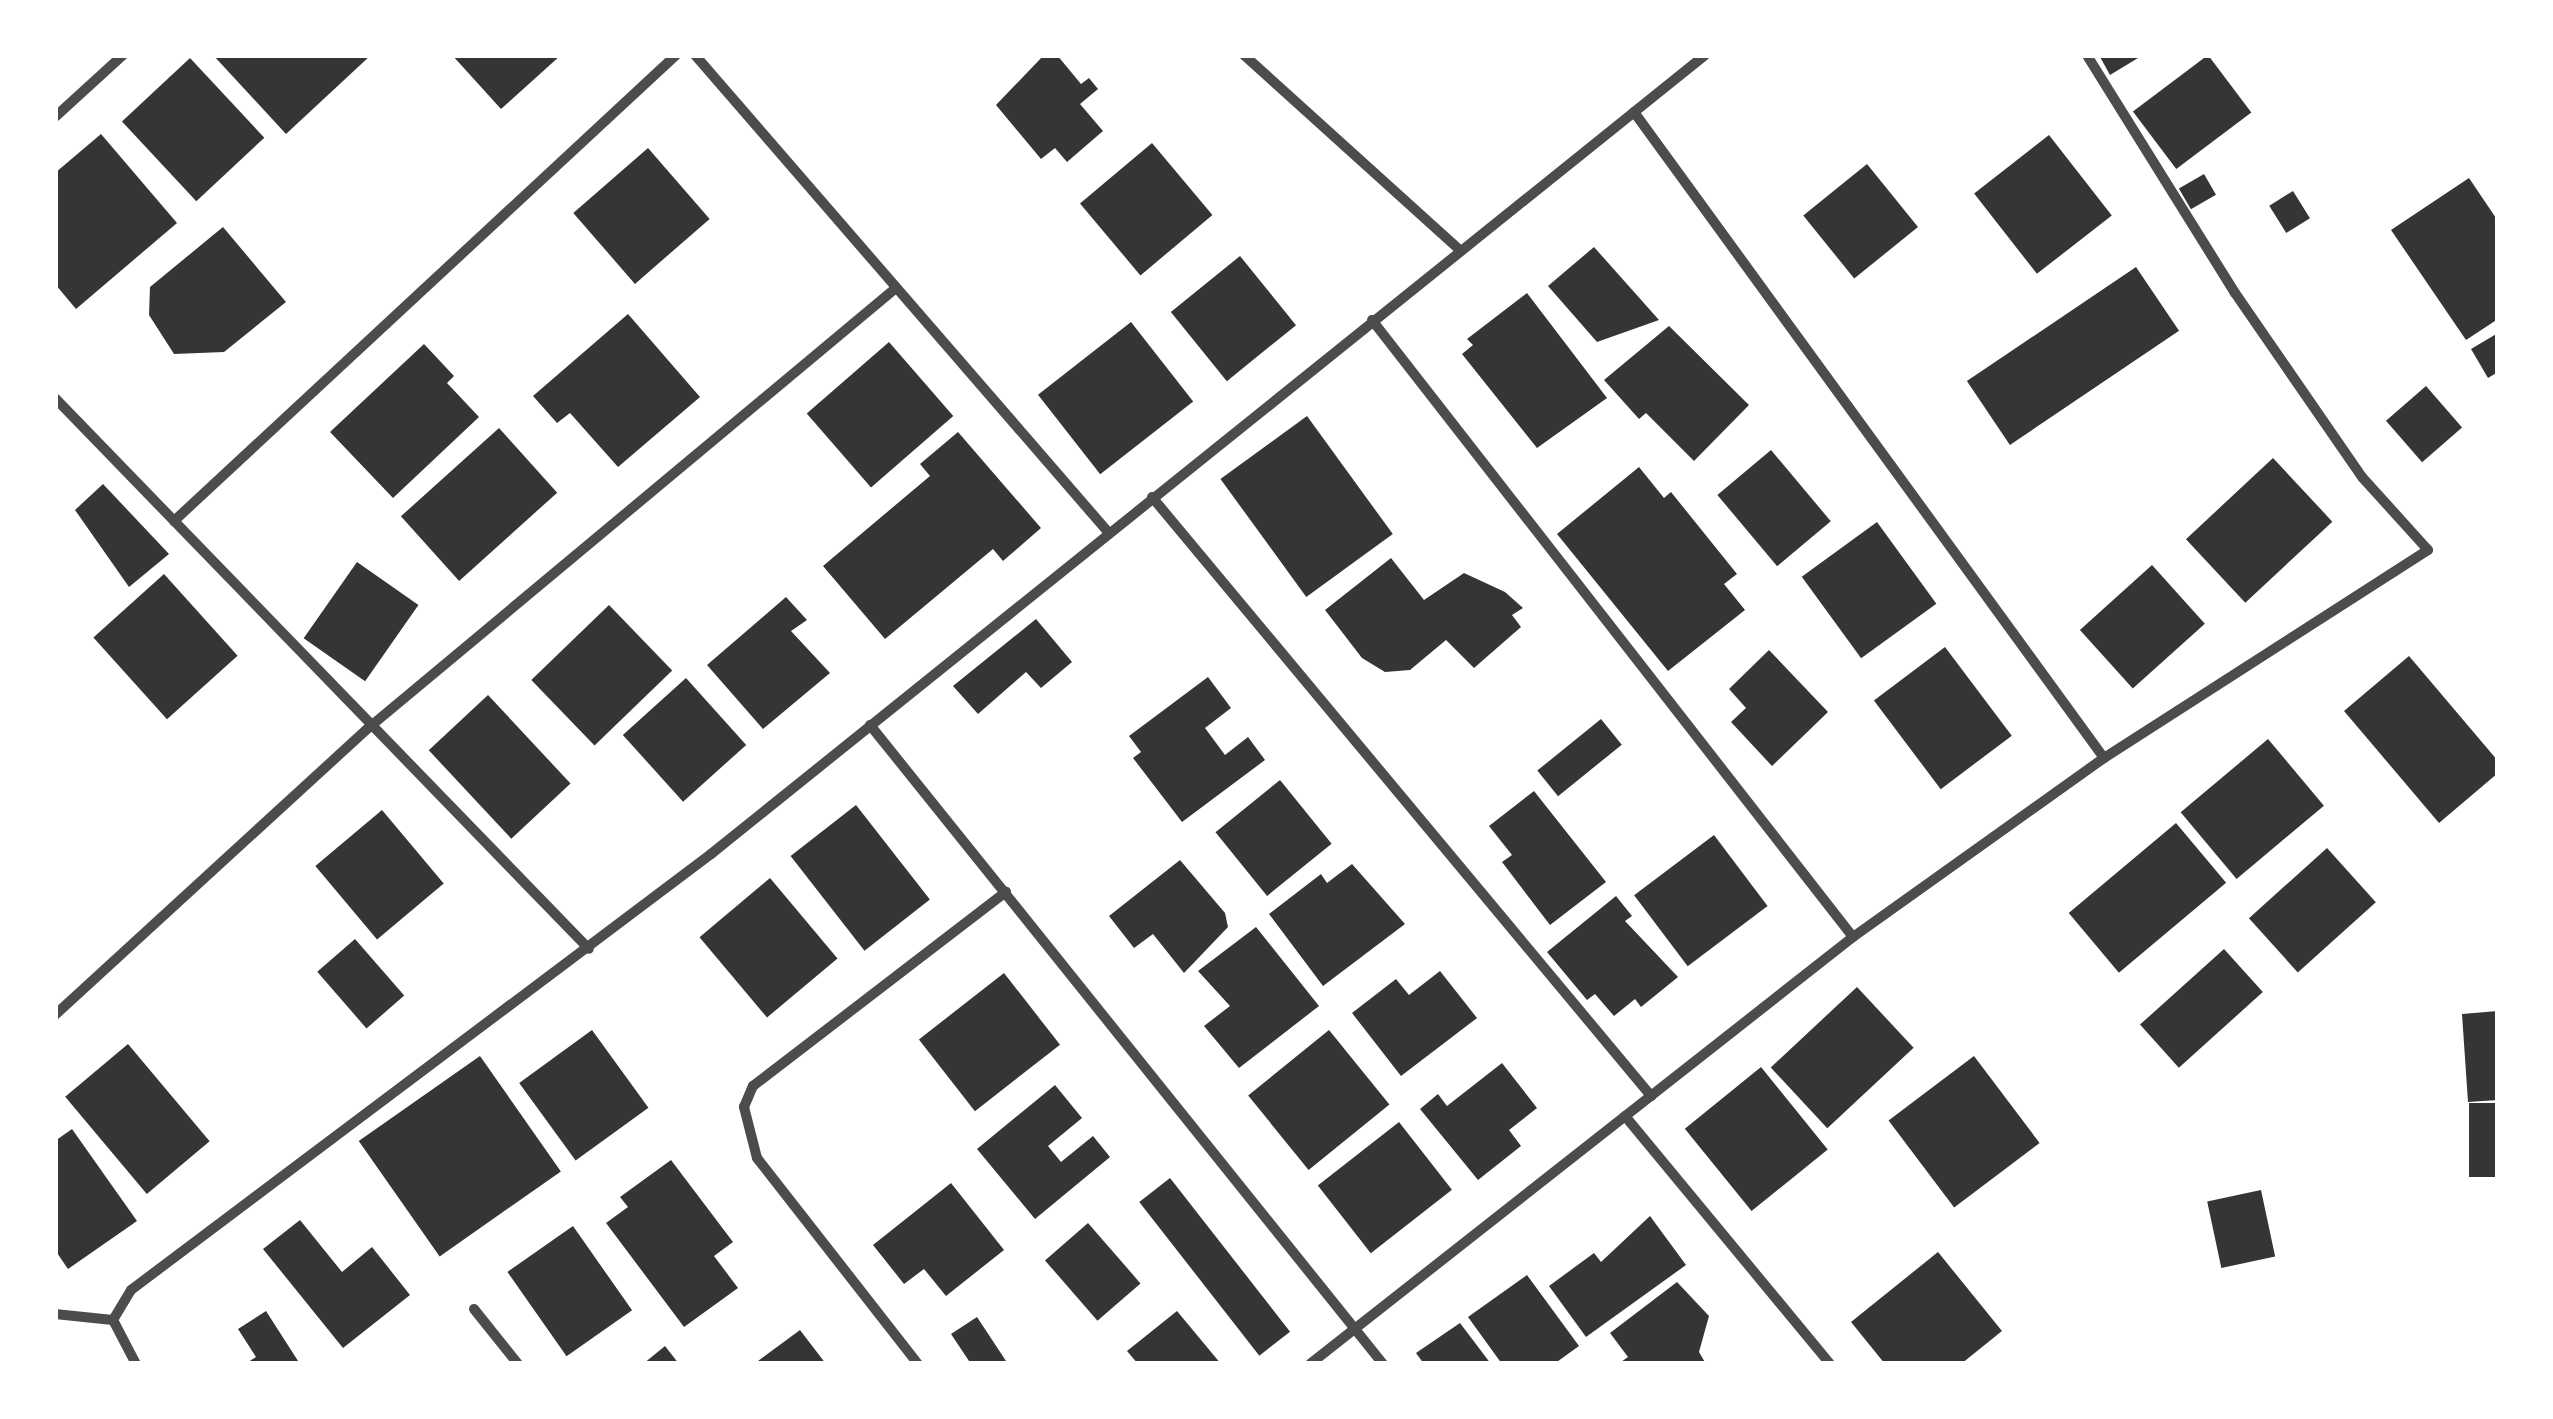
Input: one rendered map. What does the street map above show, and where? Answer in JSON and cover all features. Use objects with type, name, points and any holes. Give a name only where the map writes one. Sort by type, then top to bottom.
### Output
[{"type":"street","points":[[55,116],[124,55]]},
{"type":"street","points":[[174,521],[676,55]]},
{"type":"street","points":[[695,55],[1108,532]]},
{"type":"street","points":[[1244,55],[1460,250]]},
{"type":"street","points":[[112,1320],[131,1290],[589,949],[1705,55]]},
{"type":"street","points":[[1310,1364],[1854,937],[2104,758],[2428,550],[2362,477],[2246,308],[2087,55]]},
{"type":"street","points":[[1634,112],[2104,758]]},
{"type":"street","points":[[55,1015],[372,725],[896,288]]},
{"type":"street","points":[[1372,320],[1854,937]]},
{"type":"street","points":[[55,398],[589,949]]},
{"type":"street","points":[[1152,497],[1651,1096]]},
{"type":"street","points":[[870,725],[1383,1364]]},
{"type":"street","points":[[918,1364],[757,1158],[744,1106],[752,1086],[1006,892]]},
{"type":"street","points":[[1625,1116],[1830,1364]]},
{"type":"street","points":[[474,1309],[518,1364]]},
{"type":"street","points":[[55,1314],[112,1320]]},
{"type":"street","points":[[112,1320],[136,1364]]},
{"type":"building","points":[[213,55],[371,55],[286,134]]},
{"type":"building","points":[[452,55],[561,55],[501,109]]},
{"type":"building","points":[[1044,55],[1057,55],[1081,84],[1089,78],[1098,89],[1080,104],[1103,131],[1067,162],[1055,148],[1041,159],[996,105]]},
{"type":"building","points":[[2099,55],[2143,55],[2110,75]]},
{"type":"building","points":[[2208,55],[2251,113],[2176,169],[2133,112]]},
{"type":"building","points":[[190,58],[264,138],[196,201],[122,121]]},
{"type":"building","points":[[101,134],[177,223],[76,309],[55,284],[55,173]]},
{"type":"building","points":[[2049,135],[2112,215],[2037,274],[1974,193]]},
{"type":"building","points":[[1152,143],[1212,215],[1140,275],[1080,203]]},
{"type":"building","points":[[648,148],[710,219],[635,284],[573,213]]},
{"type":"building","points":[[1867,164],[1918,227],[1854,279],[1803,216]]},
{"type":"building","points":[[2204,174],[2216,195],[2191,209],[2179,188]]},
{"type":"building","points":[[2469,178],[2498,221],[2498,319],[2466,340],[2391,230]]},
{"type":"building","points":[[2293,191],[2310,218],[2286,233],[2269,206]]},
{"type":"building","points":[[223,227],[286,302],[224,352],[174,354],[149,315],[150,287]]},
{"type":"building","points":[[1594,247],[1659,320],[1597,342],[1548,286]]},
{"type":"building","points":[[1240,256],[1296,325],[1227,381],[1171,312]]},
{"type":"building","points":[[2136,267],[2179,331],[2010,445],[1967,381]]},
{"type":"building","points":[[1527,293],[1607,398],[1537,448],[1462,354],[1473,345],[1467,339]]},
{"type":"building","points":[[628,314],[700,397],[618,467],[570,413],[557,423],[533,396]]},
{"type":"building","points":[[1131,322],[1193,402],[1100,474],[1038,395]]},
{"type":"building","points":[[1669,326],[1749,405],[1694,461],[1646,413],[1639,419],[1604,380]]},
{"type":"building","points":[[2498,333],[2498,372],[2488,378],[2471,349]]},
{"type":"building","points":[[889,342],[953,416],[871,487],[807,414]]},
{"type":"building","points":[[424,344],[454,376],[447,383],[479,417],[393,498],[330,432]]},
{"type":"building","points":[[2426,386],[2462,428],[2422,462],[2386,421]]},
{"type":"building","points":[[1307,416],[1393,534],[1306,597],[1220,479]]},
{"type":"building","points":[[499,428],[557,493],[459,581],[401,516]]},
{"type":"building","points":[[958,432],[1041,528],[1003,561],[993,549],[885,639],[823,566],[930,476],[920,464]]},
{"type":"building","points":[[1771,450],[1831,521],[1777,566],[1717,495]]},
{"type":"building","points":[[2273,458],[2332,522],[2245,603],[2186,539]]},
{"type":"building","points":[[1639,467],[1664,498],[1671,492],[1737,574],[1724,584],[1745,610],[1668,671],[1557,534]]},
{"type":"building","points":[[103,484],[169,554],[129,587],[75,510]]},
{"type":"building","points":[[1877,522],[1936,604],[1861,658],[1802,577]]},
{"type":"building","points":[[1391,558],[1424,600],[1464,573],[1505,592],[1523,608],[1512,615],[1521,627],[1474,668],[1446,640],[1410,670],[1385,672],[1362,658],[1325,610]]},
{"type":"building","points":[[357,562],[418,605],[365,681],[304,638]]},
{"type":"building","points":[[2152,565],[2205,624],[2133,689],[2080,630]]},
{"type":"building","points":[[164,574],[238,656],[167,719],[93,638]]},
{"type":"building","points":[[786,597],[807,620],[791,631],[830,673],[763,729],[707,665]]},
{"type":"building","points":[[609,605],[672,670],[595,745],[531,680]]},
{"type":"building","points":[[1036,619],[1072,662],[1041,688],[1026,672],[978,714],[953,686]]},
{"type":"building","points":[[1945,647],[2012,736],[1941,789],[1874,701]]},
{"type":"building","points":[[1769,650],[1828,712],[1772,766],[1731,722],[1746,708],[1729,689]]},
{"type":"building","points":[[2409,656],[2498,761],[2498,773],[2439,823],[2344,711]]},
{"type":"building","points":[[1208,677],[1231,708],[1205,728],[1225,755],[1248,737],[1265,760],[1182,822],[1133,758],[1141,752],[1129,736]]},
{"type":"building","points":[[686,678],[746,745],[683,802],[623,735]]},
{"type":"building","points":[[488,695],[571,783],[511,839],[429,750]]},
{"type":"building","points":[[1601,719],[1622,745],[1558,796],[1537,771]]},
{"type":"building","points":[[2268,739],[2324,806],[2237,879],[2181,812]]},
{"type":"building","points":[[1280,780],[1332,844],[1267,896],[1215,832]]},
{"type":"building","points":[[1534,791],[1606,882],[1550,925],[1502,862],[1512,855],[1489,826]]},
{"type":"building","points":[[856,805],[930,900],[864,951],[791,856]]},
{"type":"building","points":[[382,810],[444,884],[377,939],[315,866]]},
{"type":"building","points":[[2176,823],[2226,883],[2119,973],[2069,913]]},
{"type":"building","points":[[1714,835],[1768,906],[1688,966],[1634,895]]},
{"type":"building","points":[[2327,848],[2376,902],[2298,973],[2249,918]]},
{"type":"building","points":[[1180,860],[1225,913],[1228,927],[1184,973],[1153,934],[1134,948],[1109,916]]},
{"type":"building","points":[[1352,864],[1405,924],[1323,986],[1269,914],[1321,874],[1327,883]]},
{"type":"building","points":[[770,878],[837,958],[767,1018],[700,937]]},
{"type":"building","points":[[1616,896],[1632,916],[1625,921],[1678,977],[1641,1007],[1635,999],[1614,1016],[1595,994],[1587,1000],[1547,952]]},
{"type":"building","points":[[1256,927],[1319,1006],[1239,1068],[1204,1026],[1230,1006],[1198,971]]},
{"type":"building","points":[[355,939],[404,996],[366,1028],[317,972]]},
{"type":"building","points":[[2224,949],[2263,992],[2179,1068],[2140,1025]]},
{"type":"building","points":[[1440,971],[1477,1018],[1401,1076],[1352,1013],[1396,979],[1409,995]]},
{"type":"building","points":[[1004,973],[1060,1045],[975,1111],[919,1039]]},
{"type":"building","points":[[1857,987],[1914,1048],[1827,1128],[1771,1067]]},
{"type":"building","points":[[2498,1011],[2498,1100],[2468,1102],[2462,1014]]},
{"type":"building","points":[[592,1030],[648,1108],[576,1161],[519,1083]]},
{"type":"building","points":[[1329,1030],[1389,1105],[1309,1170],[1248,1095]]},
{"type":"building","points":[[128,1044],[210,1141],[147,1194],[65,1097]]},
{"type":"building","points":[[480,1056],[561,1172],[440,1256],[359,1141]]},
{"type":"building","points":[[1974,1056],[2040,1143],[1954,1207],[1889,1120]]},
{"type":"building","points":[[1502,1063],[1537,1108],[1509,1130],[1521,1146],[1478,1180],[1420,1109],[1438,1094],[1447,1106]]},
{"type":"building","points":[[1761,1067],[1828,1149],[1752,1211],[1685,1129]]},
{"type":"building","points":[[1055,1085],[1082,1118],[1048,1146],[1061,1162],[1093,1136],[1110,1157],[1035,1219],[977,1149]]},
{"type":"building","points":[[2469,1103],[2498,1103],[2498,1177],[2469,1177]]},
{"type":"building","points":[[1399,1122],[1452,1190],[1371,1253],[1318,1185]]},
{"type":"building","points":[[72,1129],[137,1221],[68,1269],[55,1250],[55,1141]]},
{"type":"building","points":[[671,1160],[733,1242],[714,1256],[738,1288],[684,1327],[606,1223],[628,1207],[620,1197]]},
{"type":"building","points":[[1170,1178],[1290,1332],[1259,1356],[1139,1202]]},
{"type":"building","points":[[951,1183],[1004,1250],[946,1296],[924,1269],[904,1284],[873,1245]]},
{"type":"building","points":[[2261,1190],[2275,1257],[2221,1268],[2207,1201]]},
{"type":"building","points":[[1650,1216],[1686,1265],[1586,1337],[1549,1286],[1594,1253],[1601,1262]]},
{"type":"building","points":[[300,1220],[342,1272],[372,1247],[410,1295],[343,1348],[263,1249]]},
{"type":"building","points":[[1088,1223],[1140,1283],[1097,1321],[1045,1260]]},
{"type":"building","points":[[573,1226],[632,1310],[567,1356],[507,1272]]},
{"type":"building","points":[[1938,1252],[2002,1331],[1961,1364],[1885,1364],[1851,1322]]},
{"type":"building","points":[[1527,1275],[1579,1346],[1554,1364],[1502,1364],[1468,1317]]},
{"type":"building","points":[[1677,1282],[1709,1316],[1699,1352],[1706,1364],[1618,1364],[1628,1357],[1610,1333]]},
{"type":"building","points":[[266,1311],[300,1364],[245,1364],[256,1357],[238,1329]]},
{"type":"building","points":[[1177,1311],[1221,1364],[1138,1364],[1127,1351]]},
{"type":"building","points":[[977,1317],[1008,1364],[971,1364],[951,1334]]},
{"type":"building","points":[[1460,1323],[1491,1364],[1424,1364],[1416,1353]]},
{"type":"building","points":[[800,1330],[826,1364],[754,1364]]},
{"type":"building","points":[[665,1346],[679,1364],[643,1364]]}]
